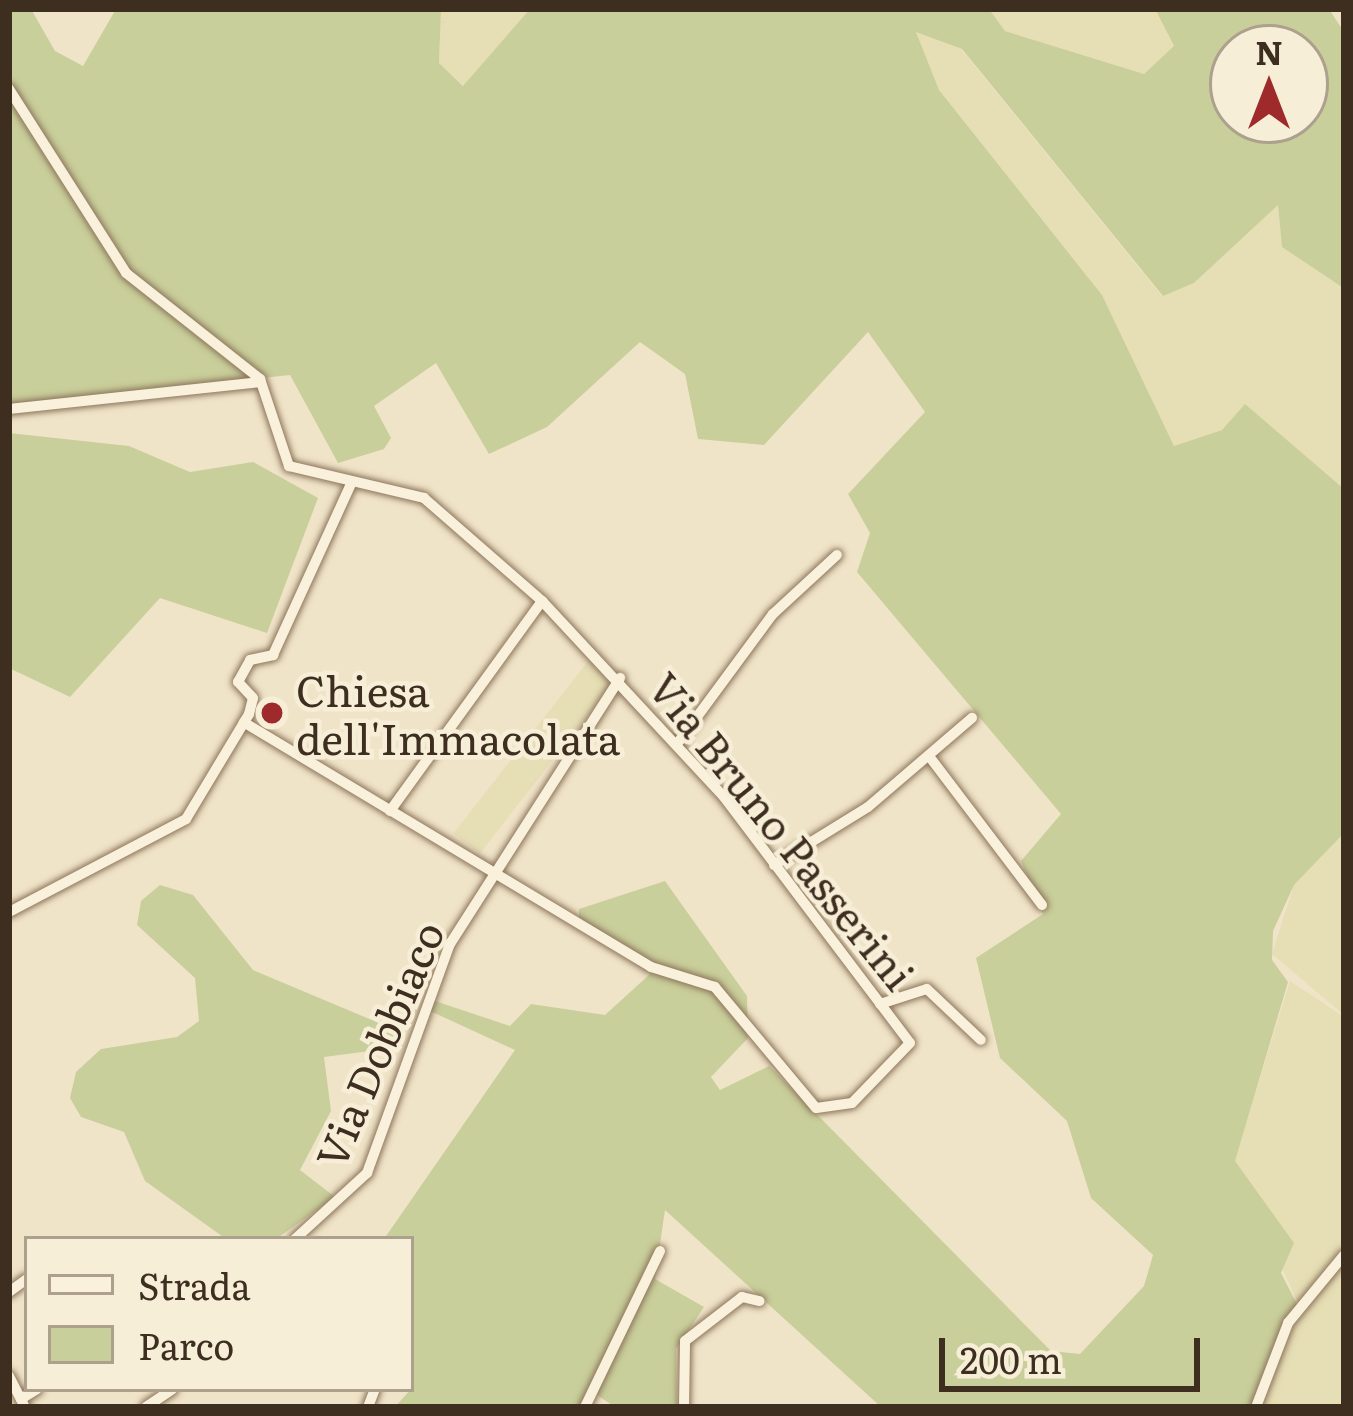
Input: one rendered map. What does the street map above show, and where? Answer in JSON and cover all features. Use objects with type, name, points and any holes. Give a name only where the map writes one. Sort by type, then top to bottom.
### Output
[{"type":"street","points":[[9,89],[126,273],[261,382]]},
{"type":"street","points":[[9,409],[261,382]]},
{"type":"street","name":"Via Bruno Passerini","points":[[261,382],[289,466],[424,498],[542,601],[620,678],[775,865],[910,1042],[852,1103],[816,1108],[715,987],[651,967],[498,874]]},
{"type":"street","points":[[9,912],[186,819],[244,722],[253,698],[238,682],[250,660],[273,655],[352,482]]},
{"type":"street","points":[[677,744],[773,614],[837,555]]},
{"type":"street","points":[[390,811],[542,601]]},
{"type":"street","name":"Via Dobbiaco","points":[[298,1236],[367,1173],[426,995],[620,678]]},
{"type":"street","points":[[775,865],[932,760],[972,718]]},
{"type":"street","points":[[244,722],[498,874]]},
{"type":"street","points":[[932,760],[1042,905]]},
{"type":"street","points":[[880,1004],[927,989],[981,1040]]},
{"type":"street","points":[[586,1407],[660,1252]]},
{"type":"street","points":[[1256,1407],[1288,1323],[1344,1255]]},
{"type":"street","points":[[684,1407],[685,1341],[742,1297],[760,1301]]},
{"type":"street","points":[[9,1376],[23,1403]]},
{"type":"shaded area","points":[[441,9],[530,9],[464,86],[439,63]]},
{"type":"shaded area","points":[[989,9],[1155,9],[1174,47],[1144,74],[1005,31]]},
{"type":"shaded area","points":[[915,30],[961,49],[1162,296],[1194,283],[1278,204],[1282,247],[1344,280],[1344,489],[1245,405],[1222,430],[1174,446],[1102,295],[939,90]]},
{"type":"shaded area","points":[[589,660],[615,680],[480,854],[454,833]]},
{"type":"shaded area","points":[[1344,833],[1344,1015],[1272,954],[1294,885]]},
{"type":"shaded area","points":[[1290,981],[1344,1017],[1344,1407],[1258,1407],[1301,1310],[1234,1162]]},
{"type":"green space","points":[[9,9],[31,9],[55,51],[83,66],[116,9],[441,9],[439,63],[463,86],[530,9],[989,9],[1005,31],[1144,74],[1174,46],[1155,9],[1329,9],[1344,32],[1342,287],[1282,247],[1278,205],[1194,283],[1163,296],[962,49],[916,32],[939,90],[1102,295],[1174,446],[1222,430],[1245,404],[1344,489],[1344,833],[1294,885],[1273,931],[1272,960],[1288,982],[1235,1161],[1294,1243],[1281,1273],[1300,1310],[1256,1407],[881,1407],[665,1210],[655,1279],[704,1307],[676,1349],[677,1407],[615,1407],[591,1391],[583,1407],[395,1407],[414,1392],[414,1236],[386,1236],[515,1050],[430,1011],[432,1000],[510,1026],[531,1004],[605,1015],[650,974],[579,922],[579,909],[665,881],[747,996],[748,1038],[711,1077],[720,1090],[769,1066],[1051,1351],[1080,1354],[1144,1286],[1153,1255],[1091,1198],[1067,1121],[1000,1058],[976,958],[1043,914],[1021,861],[1061,814],[857,572],[870,533],[848,494],[925,412],[868,332],[764,445],[698,439],[685,374],[640,342],[547,427],[489,454],[436,363],[374,406],[391,438],[384,449],[338,463],[290,375],[9,407]]},
{"type":"green space","points":[[9,433],[129,446],[190,472],[253,462],[318,498],[267,633],[160,598],[70,697],[9,668]]},
{"type":"green space","points":[[160,885],[193,895],[253,970],[405,1034],[393,1048],[324,1057],[331,1111],[300,1170],[335,1197],[280,1236],[222,1236],[145,1181],[124,1132],[81,1117],[70,1098],[76,1072],[101,1049],[177,1037],[199,1021],[195,978],[137,925],[141,901]]},
{"type":"place","name":"Chiesa dell'Immacolata","points":[[272,713]]}]
